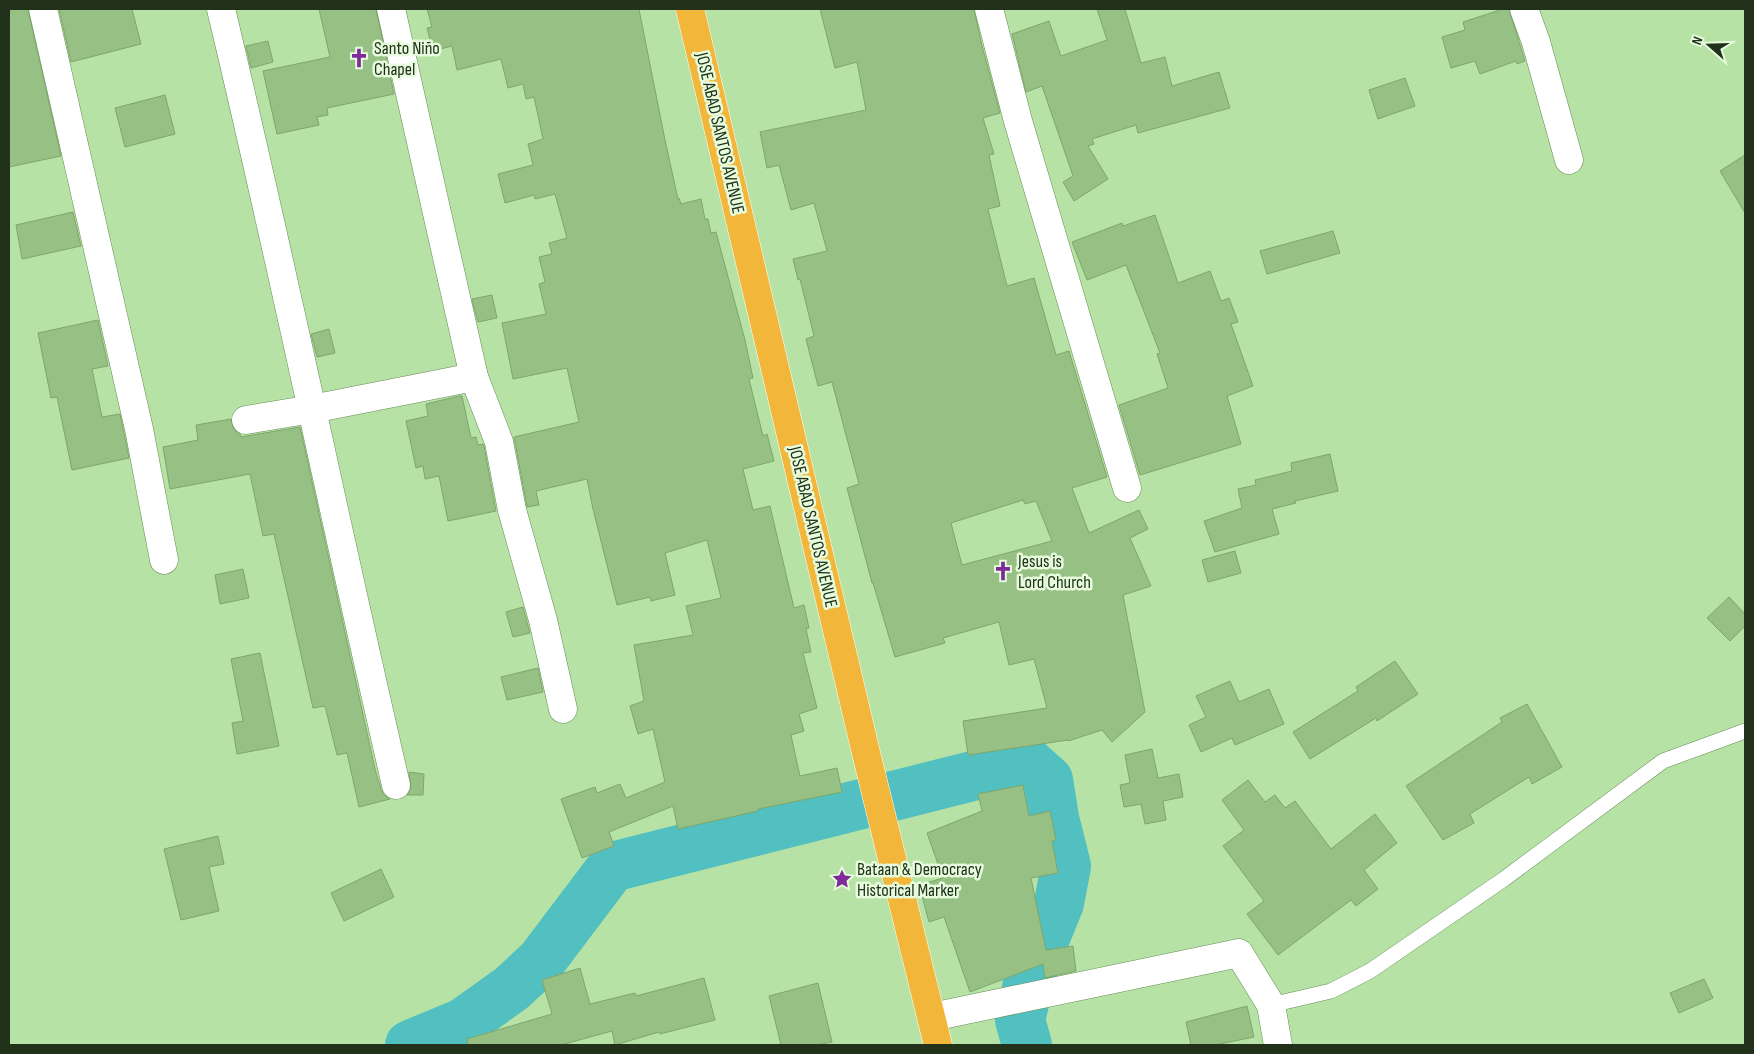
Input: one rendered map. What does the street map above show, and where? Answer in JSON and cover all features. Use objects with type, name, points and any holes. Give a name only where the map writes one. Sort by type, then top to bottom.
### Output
[{"type":"highway","name":"JOSE ABAD SANTOS AVENUE","points":[[690,9],[867,757],[938,1045]]},
{"type":"street","points":[[43,9],[138,429],[164,560]]},
{"type":"street","points":[[220,9],[250,132],[361,637],[396,785]]},
{"type":"street","points":[[391,9],[474,377],[499,442],[512,510],[543,620],[563,709]]},
{"type":"street","points":[[988,9],[1018,121],[1127,488]]},
{"type":"street","points":[[1524,9],[1536,42],[1568,160]]},
{"type":"street","points":[[246,420],[474,377]]},
{"type":"street","points":[[932,1018],[1239,953],[1271,1005],[1278,1045]]},
{"type":"lane","points":[[1271,1005],[1331,991],[1370,971],[1504,879],[1663,761],[1745,731]]},
{"type":"building","points":[[9,9],[28,9],[61,156],[9,167]]},
{"type":"building","points":[[59,9],[132,9],[141,44],[71,62]]},
{"type":"building","name":"Santo Niño Chapel","points":[[319,9],[376,9],[394,94],[327,108],[328,115],[317,117],[319,125],[277,134],[263,71],[330,57]]},
{"type":"building","points":[[427,9],[639,9],[678,199],[681,204],[701,199],[705,219],[708,219],[711,233],[716,232],[745,340],[753,378],[749,379],[763,436],[767,434],[774,461],[743,469],[753,510],[770,506],[794,608],[804,605],[809,628],[806,629],[811,652],[803,653],[817,708],[799,714],[804,731],[791,735],[800,776],[837,768],[842,792],[758,809],[758,811],[678,829],[673,806],[609,832],[614,846],[582,858],[561,799],[595,787],[597,793],[620,784],[626,798],[665,782],[653,729],[638,734],[630,706],[644,701],[634,645],[693,635],[686,606],[721,598],[707,540],[665,553],[675,595],[651,601],[650,597],[617,605],[587,479],[536,491],[539,505],[527,507],[514,437],[579,422],[567,368],[513,379],[502,323],[546,314],[539,284],[545,282],[539,257],[552,254],[549,243],[567,238],[555,194],[535,199],[534,195],[505,203],[498,174],[533,165],[528,144],[543,139],[534,97],[526,99],[523,84],[508,88],[501,59],[457,70],[452,46],[433,51],[427,28],[432,27]]},
{"type":"building","points":[[820,9],[974,9],[1000,113],[983,118],[994,154],[989,155],[1000,206],[988,209],[1007,286],[1034,278],[1056,355],[1069,351],[1107,477],[1072,488],[1089,533],[1139,510],[1148,529],[1130,538],[1151,586],[1123,595],[1145,712],[1112,742],[1102,730],[1068,741],[968,755],[963,721],[1047,708],[1034,659],[1009,665],[999,622],[943,638],[945,643],[895,657],[872,583],[847,488],[859,484],[832,382],[818,386],[806,339],[814,336],[793,259],[827,251],[814,203],[791,210],[779,165],[767,168],[760,132],[866,110],[857,62],[835,68]],"holes":[[[1023,500],[1025,504],[1036,501],[1052,541],[962,565],[951,523]]]},
{"type":"building","points":[[1097,9],[1125,9],[1141,63],[1165,57],[1172,86],[1219,72],[1230,108],[1138,133],[1136,125],[1092,139],[1094,144],[1088,146],[1108,179],[1074,201],[1063,182],[1073,176],[1042,86],[1026,92],[1012,34],[1049,21],[1061,56],[1107,40]]},
{"type":"building","points":[[1503,9],[1509,9],[1525,61],[1517,64],[1516,61],[1480,74],[1475,61],[1451,68],[1442,37],[1465,30],[1463,22]]},
{"type":"building","points":[[268,41],[273,62],[251,68],[246,46]]},
{"type":"building","points":[[1405,78],[1415,106],[1378,119],[1369,90]]},
{"type":"building","points":[[165,95],[175,134],[125,147],[115,108]]},
{"type":"building","points":[[1745,155],[1745,213],[1720,171]]},
{"type":"building","points":[[73,212],[81,246],[22,259],[16,225]]},
{"type":"building","points":[[1155,215],[1178,283],[1210,271],[1221,301],[1229,298],[1238,322],[1231,324],[1253,386],[1227,396],[1241,444],[1140,475],[1119,405],[1168,388],[1157,354],[1160,353],[1126,265],[1087,280],[1072,242],[1122,223],[1123,226]]},
{"type":"building","points":[[1333,231],[1340,253],[1267,274],[1260,251]]},
{"type":"building","points":[[492,295],[497,318],[478,322],[472,299]]},
{"type":"building","points":[[98,320],[108,366],[92,369],[102,417],[120,414],[129,458],[72,470],[57,397],[51,398],[38,333]]},
{"type":"building","points":[[329,329],[335,353],[317,357],[311,334]]},
{"type":"building","points":[[462,396],[471,438],[476,437],[478,445],[483,444],[484,446],[496,511],[448,521],[439,476],[425,479],[423,466],[416,468],[406,421],[428,416],[426,404]]},
{"type":"building","points":[[231,419],[234,430],[241,437],[300,427],[375,769],[384,795],[390,799],[359,807],[347,753],[337,755],[325,706],[313,708],[274,534],[263,536],[250,474],[170,489],[163,447],[198,440],[196,425]]},
{"type":"building","points":[[1330,454],[1338,491],[1295,501],[1296,503],[1272,509],[1279,534],[1215,552],[1204,521],[1242,508],[1238,489],[1256,485],[1255,480],[1292,471],[1291,463]]},
{"type":"building","points":[[1235,551],[1241,573],[1208,582],[1202,560]]},
{"type":"building","points":[[243,569],[249,598],[220,604],[215,575]]},
{"type":"building","points":[[1729,597],[1745,614],[1745,626],[1730,641],[1707,618]]},
{"type":"building","points":[[523,607],[530,633],[513,637],[506,612]]},
{"type":"building","points":[[260,653],[279,746],[237,754],[232,723],[243,721],[231,659]]},
{"type":"building","points":[[1395,661],[1418,694],[1377,721],[1376,718],[1310,759],[1293,732],[1358,691],[1356,687]]},
{"type":"building","points":[[538,668],[543,692],[507,700],[501,677]]},
{"type":"building","points":[[1230,681],[1239,702],[1269,689],[1284,724],[1235,745],[1232,738],[1201,752],[1189,725],[1206,717],[1196,696]]},
{"type":"building","points":[[1527,704],[1562,767],[1532,784],[1529,777],[1470,814],[1474,823],[1443,840],[1406,786],[1502,722],[1500,718]]},
{"type":"building","points":[[1152,749],[1158,778],[1179,774],[1183,797],[1163,801],[1166,820],[1145,824],[1141,804],[1124,807],[1120,785],[1130,783],[1125,755]]},
{"type":"building","points":[[409,772],[424,774],[423,795],[407,795],[411,789]]},
{"type":"building","points":[[1248,780],[1265,802],[1275,795],[1285,808],[1295,801],[1331,849],[1375,814],[1397,843],[1364,870],[1378,889],[1356,906],[1351,900],[1278,955],[1247,914],[1264,901],[1223,846],[1244,830],[1222,800]]},
{"type":"building","points":[[1023,785],[1029,816],[1050,811],[1056,840],[1052,841],[1058,873],[1031,878],[1046,950],[1073,946],[1076,971],[1045,978],[1043,964],[970,992],[944,917],[929,922],[919,885],[943,878],[927,833],[982,811],[978,794]]},
{"type":"building","points":[[218,836],[224,864],[209,867],[219,911],[181,920],[164,849]]},
{"type":"building","points":[[381,869],[394,897],[344,921],[331,893]]},
{"type":"building","points":[[580,968],[590,1004],[635,993],[636,996],[704,978],[715,1020],[660,1034],[659,1032],[615,1045],[612,1031],[561,1045],[468,1045],[467,1039],[552,1014],[542,980]]},
{"type":"building","points":[[1704,979],[1713,998],[1679,1013],[1670,993]]},
{"type":"building","points":[[818,983],[832,1042],[817,1045],[781,1045],[769,996]]},
{"type":"building","points":[[1247,1006],[1254,1037],[1215,1045],[1191,1045],[1186,1022]]},
{"type":"waterway","points":[[410,1045],[463,1023],[512,988],[541,961],[612,867],[1028,762],[1048,780],[1054,818],[1066,866],[1059,903],[1029,977],[1026,993]]},
{"type":"waterway","points":[[1024,1003],[1020,1020],[1027,1045]]},
{"type":"place","name":"Santo Niño Chapel","points":[[359,58]]},
{"type":"place","name":"Jesus is Lord Church","points":[[1003,571]]},
{"type":"place","name":"Bataan & Democracy Historical Marker","points":[[842,879]]}]
